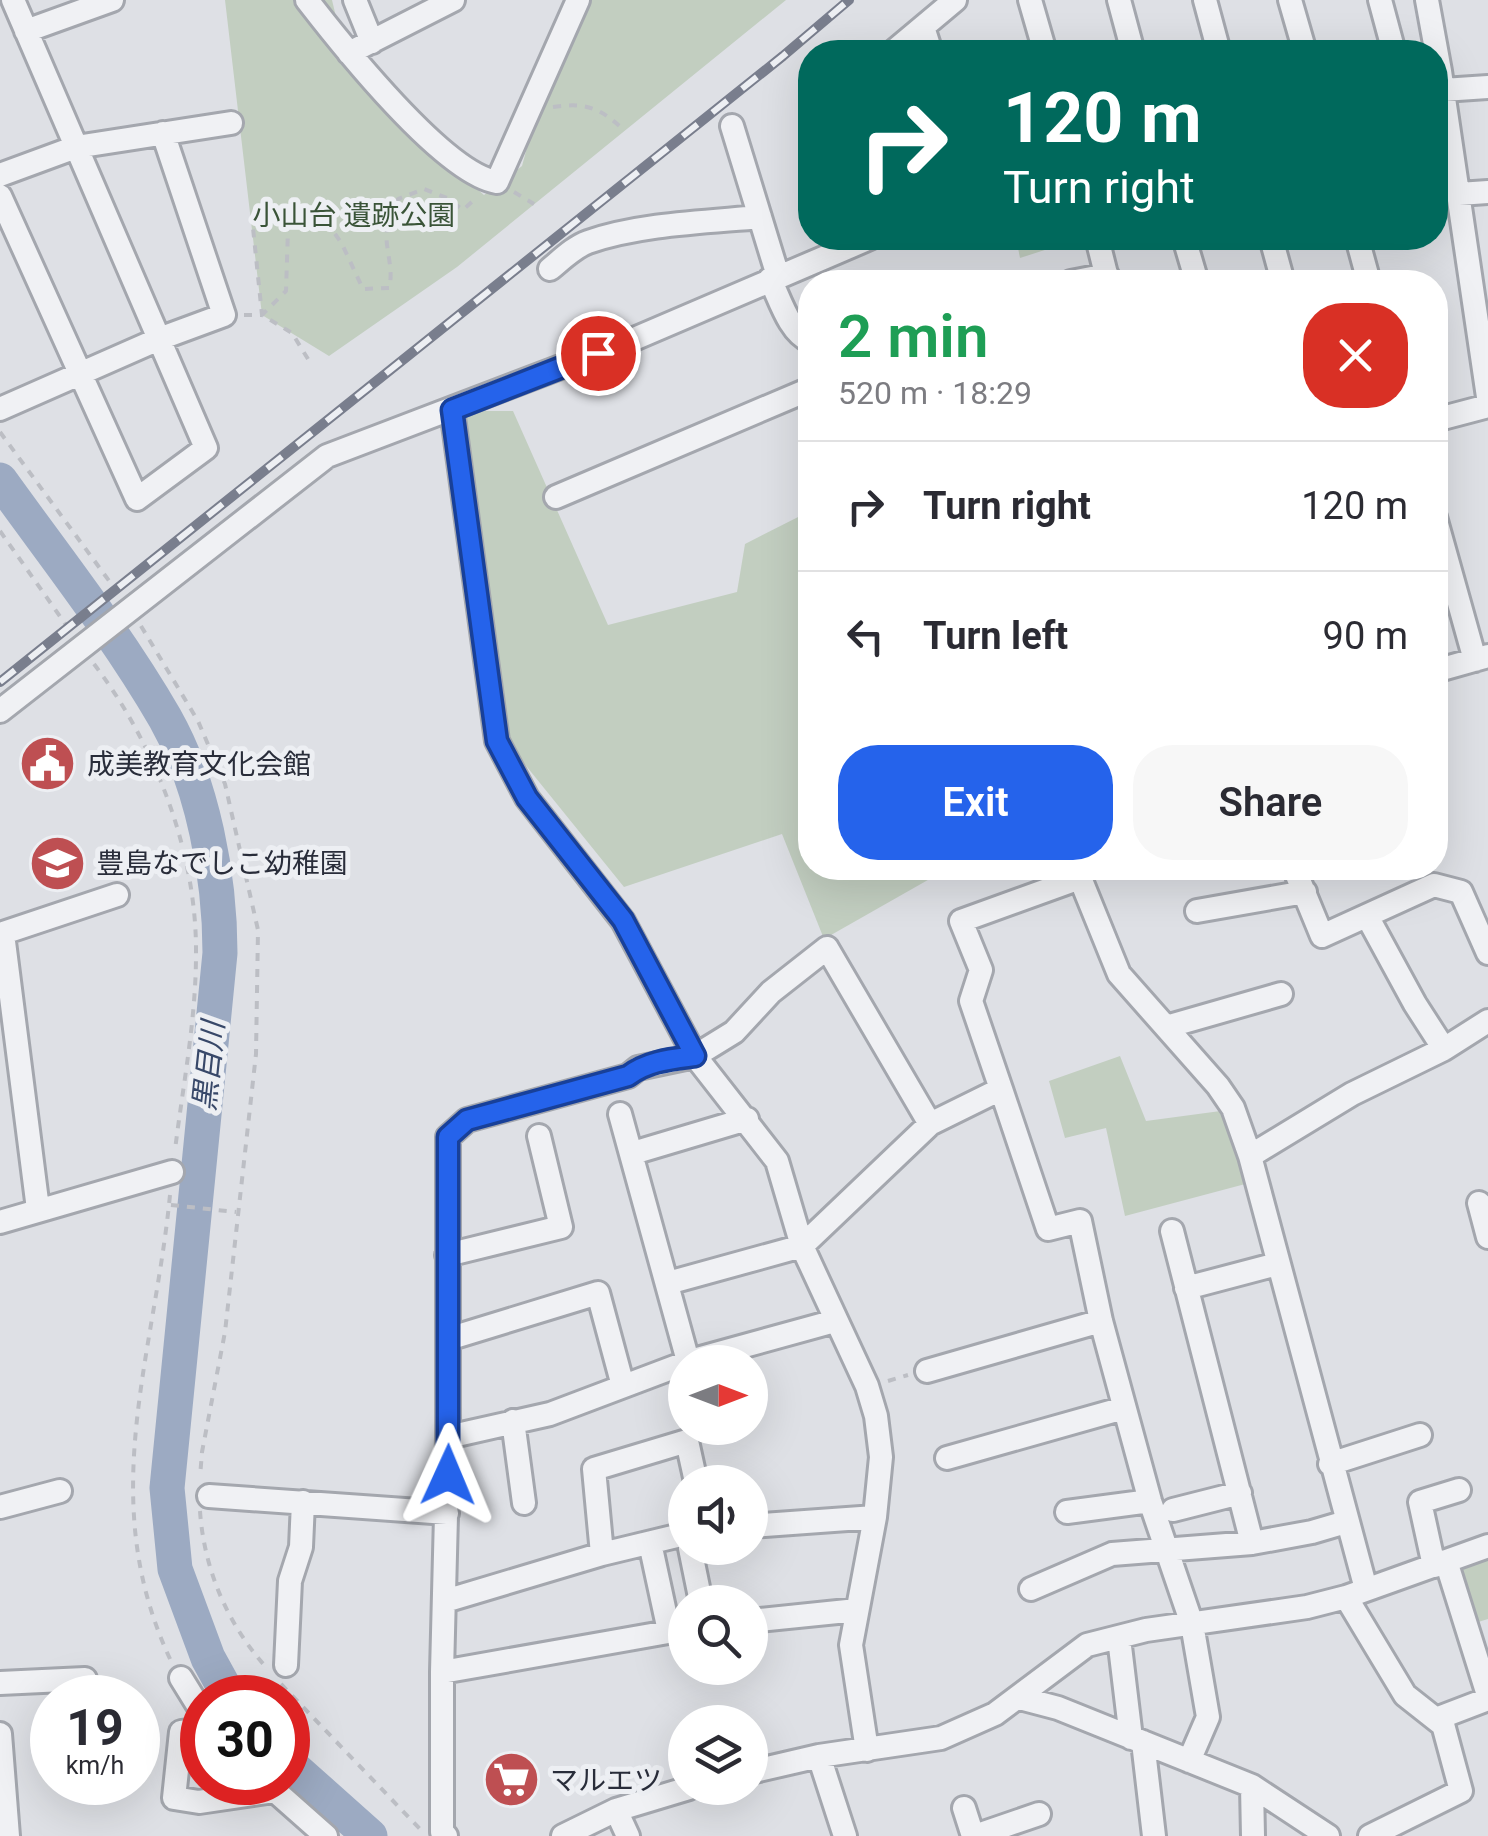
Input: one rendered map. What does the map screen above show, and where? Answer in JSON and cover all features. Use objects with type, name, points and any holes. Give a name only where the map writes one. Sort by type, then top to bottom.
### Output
[{"type":"street","points":[[0,196],[137,500],[206,448],[13,0]]},
{"type":"street","points":[[26,31],[112,0]]},
{"type":"street","points":[[307,0],[349,54],[406,116],[459,164],[497,182],[578,0]]},
{"type":"street","points":[[355,0],[372,42]]},
{"type":"street","points":[[349,54],[453,0]]},
{"type":"street","points":[[907,40],[955,0]]},
{"type":"street","points":[[1030,0],[1042,40]]},
{"type":"street","points":[[1119,0],[1130,40]]},
{"type":"street","points":[[1205,0],[1216,40]]},
{"type":"street","points":[[1290,0],[1302,40]]},
{"type":"street","points":[[1380,0],[1391,40]]},
{"type":"street","points":[[1427,0],[1434,40]]},
{"type":"street","points":[[923,27],[928,40]]},
{"type":"street","points":[[1448,80],[1488,87]]},
{"type":"street","points":[[0,175],[76,147],[231,123]]},
{"type":"street","points":[[732,126],[774,277],[798,333]]},
{"type":"street","points":[[1448,130],[1486,358],[1488,397]]},
{"type":"street","points":[[0,410],[159,338],[224,315],[163,133]]},
{"type":"street","points":[[1458,194],[1488,192]]},
{"type":"street","points":[[550,268],[584,243],[684,224],[760,217]]},
{"type":"street","points":[[0,710],[326,456],[634,338],[840,250]]},
{"type":"street","points":[[556,497],[798,394]]},
{"type":"street","points":[[1448,417],[1488,406]]},
{"type":"street","points":[[452,410],[497,741],[527,798],[623,920],[695,1056],[777,1162],[802,1246],[867,1386],[876,1416],[880,1457],[875,1517],[851,1645],[867,1750]]},
{"type":"street","points":[[1448,557],[1481,658],[1448,667]]},
{"type":"street","points":[[1061,880],[962,920],[981,970],[971,1001],[1048,1228],[1080,1221],[1124,1408],[1150,1501],[1192,1624],[1208,1717],[1189,1761]]},
{"type":"street","points":[[1081,880],[1120,974],[1226,1097],[1250,1156],[1346,1522],[1356,1593],[1404,1695],[1443,1724]]},
{"type":"street","points":[[1299,880],[1322,936],[1434,885],[1461,892],[1488,953]]},
{"type":"street","points":[[1197,912],[1304,892]]},
{"type":"street","points":[[38,1209],[1,934],[117,896]]},
{"type":"street","points":[[1367,916],[1414,1004],[1444,1049]]},
{"type":"street","points":[[446,1836],[442,1832],[442,1672],[448,1437],[448,1137],[467,1120],[628,1076],[638,1068],[695,1056],[734,1032],[771,992],[828,948],[930,1124]]},
{"type":"street","points":[[1166,1027],[1280,994]]},
{"type":"street","points":[[1250,1156],[1352,1094],[1444,1049],[1488,1021]]},
{"type":"street","points":[[668,1282],[802,1246],[930,1124],[1001,1089]]},
{"type":"street","points":[[620,1114],[682,1345]]},
{"type":"street","points":[[632,1154],[746,1119]]},
{"type":"street","points":[[447,1255],[562,1226],[539,1136]]},
{"type":"street","points":[[0,1222],[172,1172]]},
{"type":"street","points":[[1480,1203],[1488,1237]]},
{"type":"street","points":[[1172,1230],[1252,1543]]},
{"type":"street","points":[[1186,1288],[1277,1264]]},
{"type":"street","points":[[448,1338],[598,1293],[623,1386]]},
{"type":"street","points":[[748,1345],[835,1321]]},
{"type":"street","points":[[928,1370],[1101,1322]]},
{"type":"street","points":[[448,1437],[550,1414],[668,1369]]},
{"type":"street","points":[[947,1458],[1124,1408]]},
{"type":"street","points":[[513,1421],[524,1503]]},
{"type":"street","points":[[1330,1464],[1420,1435]]},
{"type":"street","points":[[602,1554],[594,1468],[686,1441],[692,1465]]},
{"type":"street","points":[[1370,1836],[1461,1791],[1441,1717],[1488,1697],[1420,1502],[1458,1490]]},
{"type":"street","points":[[0,1507],[60,1492]]},
{"type":"street","points":[[1173,1510],[1240,1493]]},
{"type":"street","points":[[203,1496],[447,1512]]},
{"type":"street","points":[[1067,1512],[1150,1501]]},
{"type":"street","points":[[286,1665],[290,1581],[301,1547],[303,1502]]},
{"type":"street","points":[[768,1525],[875,1517]]},
{"type":"street","points":[[1031,1589],[1112,1554],[1252,1543],[1346,1522]]},
{"type":"street","points":[[445,1601],[668,1538]]},
{"type":"street","points":[[650,1543],[668,1601]]},
{"type":"street","points":[[768,1768],[941,1738],[995,1714],[1087,1646],[1192,1624],[1308,1607],[1488,1546]]},
{"type":"street","points":[[768,1619],[857,1610]]},
{"type":"street","points":[[442,1672],[668,1632]]},
{"type":"street","points":[[1119,1638],[1154,1836]]},
{"type":"street","points":[[0,1684],[30,1682]]},
{"type":"street","points":[[1020,1698],[1058,1708],[1252,1786],[1328,1836]]},
{"type":"street","points":[[0,1734],[8,1836]]},
{"type":"street","points":[[180,1741],[174,1798],[180,1799]]},
{"type":"street","points":[[819,1756],[845,1836]]},
{"type":"street","points":[[1252,1786],[1253,1836]]},
{"type":"street","points":[[563,1836],[616,1810],[668,1794]]},
{"type":"street","points":[[291,1805],[326,1836]]},
{"type":"street","points":[[964,1808],[974,1836],[1039,1814]]},
{"type":"street","points":[[616,1810],[628,1836]]},
{"type":"path","points":[[528,110],[572,104],[603,110],[624,130]]},
{"type":"path","points":[[262,315],[286,291],[288,229],[305,212],[327,222],[364,289],[378,290],[389,288],[392,278],[386,243],[388,223],[398,199],[424,190],[448,198],[463,210],[473,204],[486,180]]},
{"type":"path","points":[[252,228],[262,315]]},
{"type":"path","points":[[262,315],[292,333],[308,359]]},
{"type":"path","points":[[0,432],[127,610],[198,721],[225,784],[258,930],[256,1054],[225,1332],[202,1452],[208,1558],[220,1600],[251,1650],[314,1721],[427,1836]]},
{"type":"path","points":[[0,530],[114,690],[151,757],[168,804],[190,892],[197,950],[194,1013],[171,1205],[144,1354],[132,1464],[136,1558],[148,1602],[180,1676]]},
{"type":"path","points":[[171,1205],[236,1212]]},
{"type":"path","points":[[867,1386],[928,1370]]},
{"type":"green space","name":"小山台 遺跡公園","points":[[225,0],[332,0],[347,63],[442,159],[484,195],[522,166],[540,99],[591,0],[786,0],[457,267],[329,356],[262,315]]},
{"type":"green space","points":[[1018,250],[1045,250],[1020,258]]},
{"type":"green space","points":[[464,411],[513,411],[608,625],[737,592],[745,544],[798,517],[798,874],[782,834],[624,887],[506,741]]},
{"type":"green space","points":[[800,880],[928,880],[824,939]]},
{"type":"green space","points":[[1120,1056],[1146,1121],[1228,1110],[1249,1183],[1125,1216],[1106,1128],[1065,1138],[1049,1081]]},
{"type":"green space","points":[[1488,1544],[1488,1619],[1465,1626],[1448,1558]]},
{"type":"waterway","name":"黒目川","points":[[0,480],[106,627],[165,718],[190,772],[213,863],[220,953],[167,1488],[175,1569],[217,1675]]},
{"type":"waterway","name":"黒目川","points":[[310,1783],[370,1836]]},
{"type":"railway","points":[[802,40],[849,0]]},
{"type":"railway","points":[[0,682],[798,43]]},
{"type":"place","name":"成美教育文化会館","points":[[48,764]]},
{"type":"place","name":"豊島なでしこ幼稚園","points":[[57,863]]},
{"type":"place","name":"マルエツ","points":[[511,1780]]},
{"type":"route","points":[[448,1475],[448,1137],[467,1120],[628,1076],[638,1068],[695,1056],[623,920],[527,798],[497,741],[452,410],[598,353]]}]
